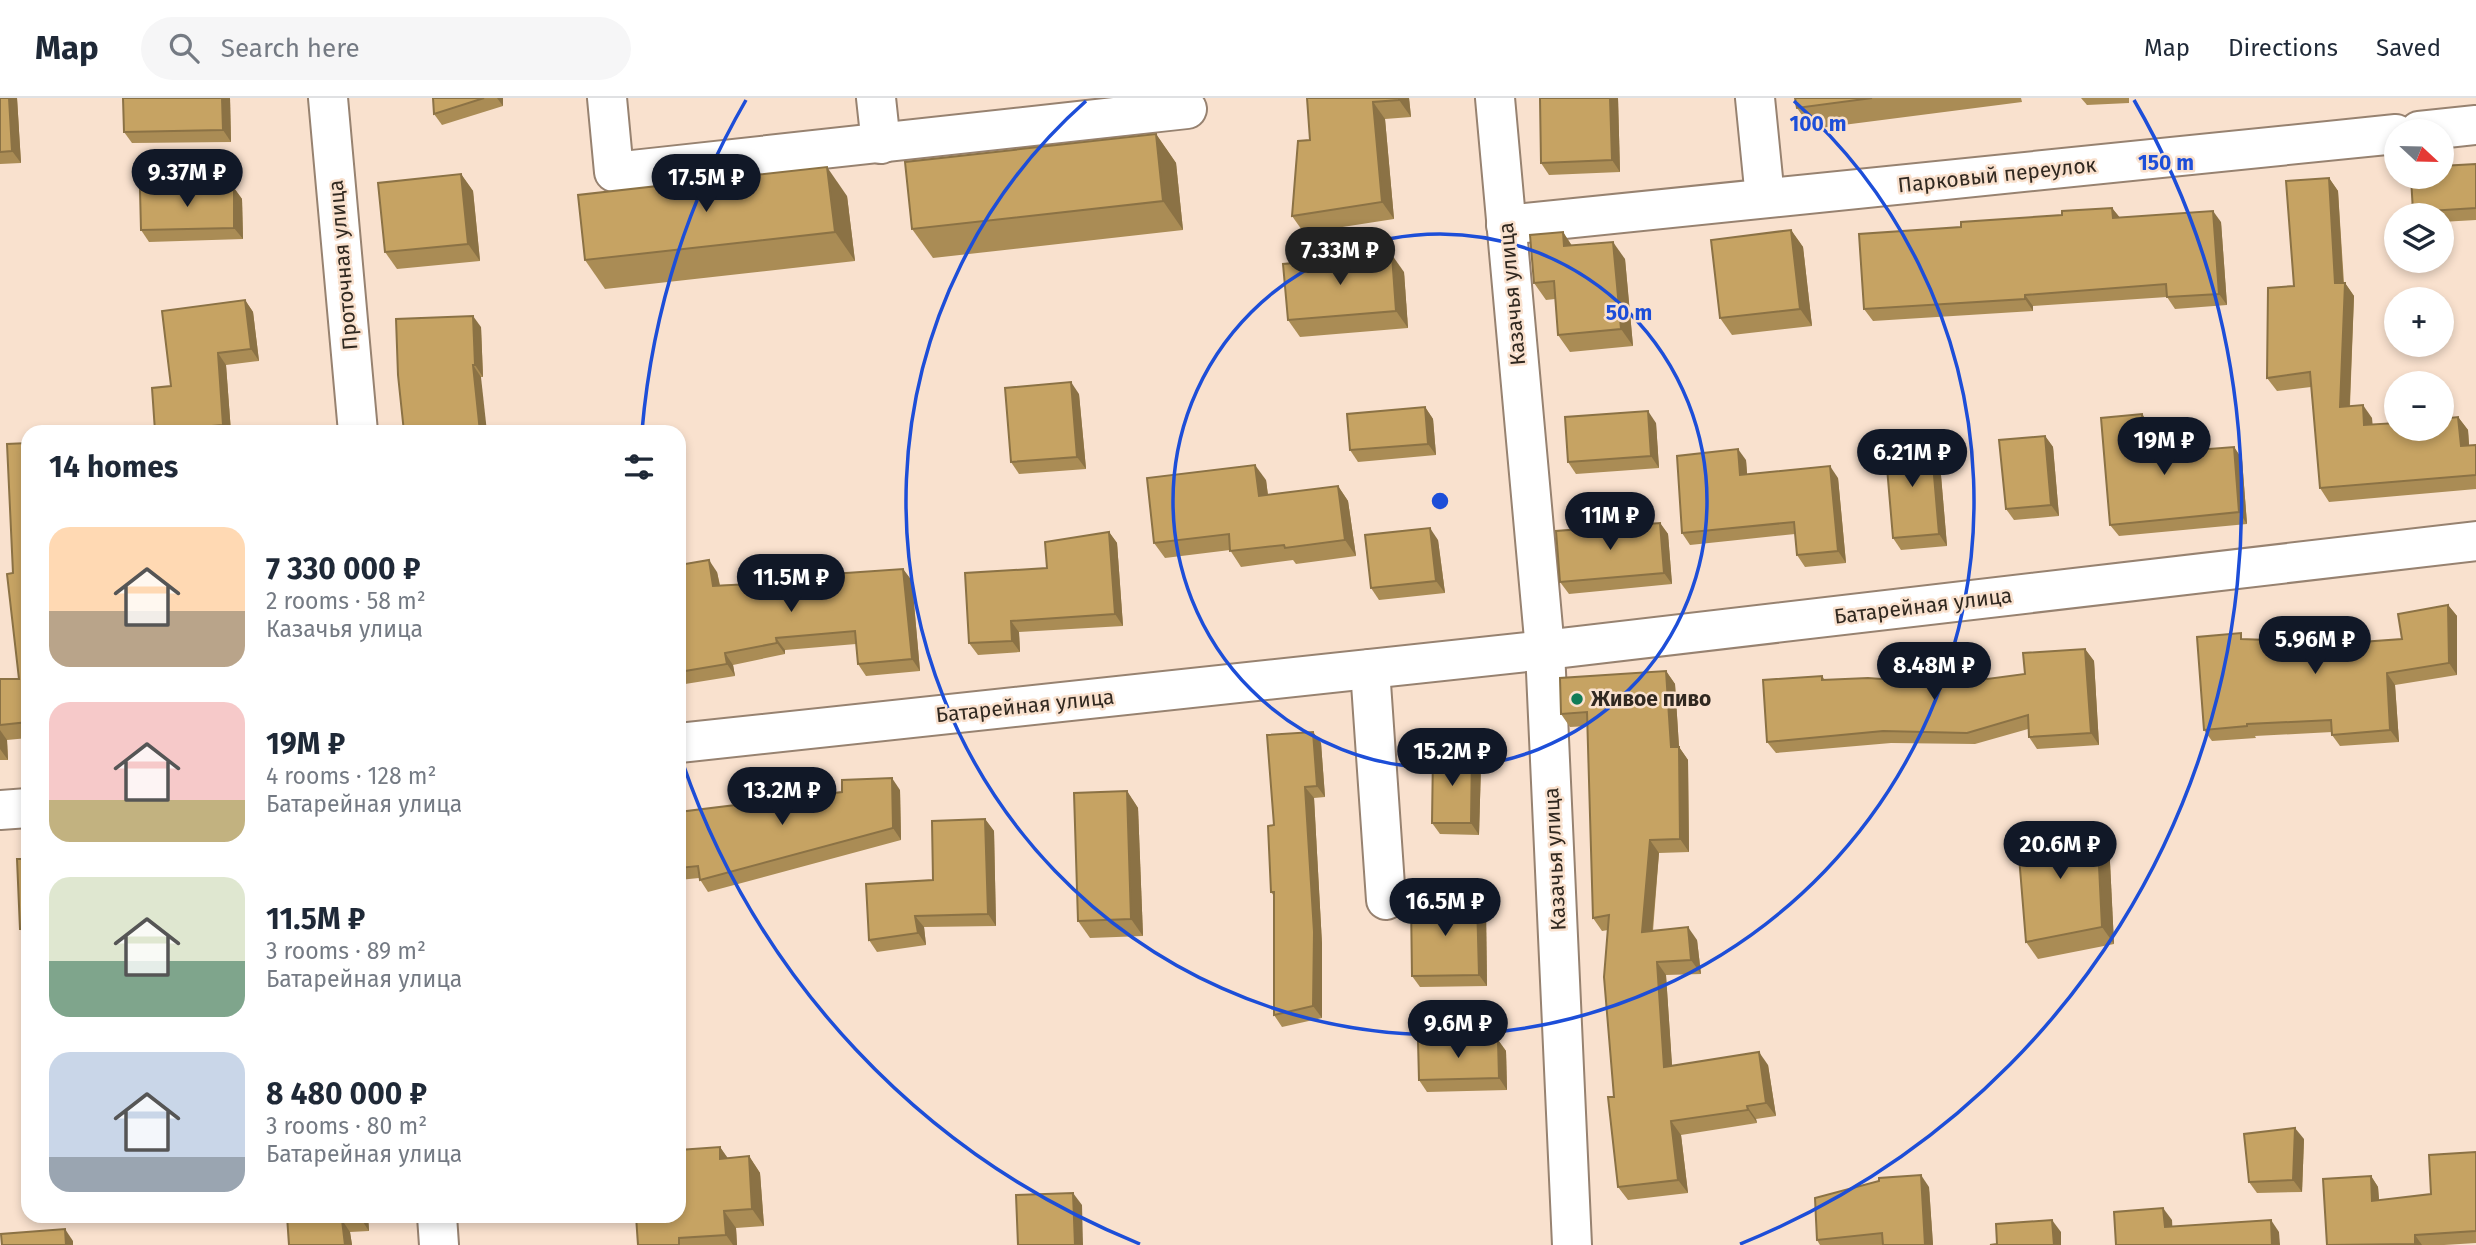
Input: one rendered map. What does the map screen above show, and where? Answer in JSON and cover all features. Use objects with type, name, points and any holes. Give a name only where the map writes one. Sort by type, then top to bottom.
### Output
[{"type":"street","name":"Проточная улица","points":[[328,98],[357,425]]},
{"type":"street","points":[[607,98],[614,172],[1187,109]]},
{"type":"street","points":[[877,98],[881,144]]},
{"type":"street","name":"Казачья улица","points":[[1495,98],[1545,650],[1572,1245]]},
{"type":"street","points":[[1755,98],[1765,198]]},
{"type":"street","points":[[2454,127],[2476,125]]},
{"type":"street","name":"Парковый переулок","points":[[1506,225],[2384,135]]},
{"type":"street","name":"Батарейная улица","points":[[686,743],[1545,650],[2476,541]]},
{"type":"street","points":[[1370,669],[1386,900]]},
{"type":"street","points":[[0,810],[21,808]]},
{"type":"street","points":[[437,1223],[439,1245]]},
{"type":"building","points":[[0,98],[9,98],[12,151],[0,152]]},
{"type":"building","points":[[123,98],[222,98],[223,130],[124,132]]},
{"type":"building","points":[[433,98],[484,98],[434,114]]},
{"type":"building","points":[[1307,98],[1399,98],[1373,102],[1382,202],[1292,216],[1298,141],[1310,140]]},
{"type":"building","points":[[1540,98],[1610,98],[1612,160],[1541,163]]},
{"type":"building","points":[[1795,98],[1872,98],[1797,108]]},
{"type":"building","points":[[1156,134],[1163,201],[912,229],[905,162]]},
{"type":"building","points":[[2476,164],[2476,208],[2454,209],[2454,203],[2412,203],[2412,189],[2454,189],[2454,165]]},
{"type":"building","points":[[827,167],[835,232],[585,260],[578,195]]},
{"type":"building","points":[[461,174],[468,244],[385,252],[378,183]]},
{"type":"building","points":[[2329,178],[2335,283],[2345,283],[2340,407],[2363,405],[2364,425],[2384,424],[2384,441],[2454,441],[2454,417],[2458,417],[2461,446],[2476,445],[2476,475],[2320,488],[2310,372],[2267,378],[2268,288],[2294,286],[2286,181]]},
{"type":"building","points":[[234,188],[234,228],[141,230],[140,190]]},
{"type":"building","points":[[2112,208],[2113,218],[2213,211],[2219,294],[2167,297],[2166,284],[2025,295],[2025,299],[1864,309],[1859,234],[1961,227],[1961,222],[2062,215],[2062,211]]},
{"type":"building","points":[[1791,230],[1800,309],[1720,318],[1711,240]]},
{"type":"building","points":[[1563,232],[1564,246],[1613,242],[1621,329],[1558,335],[1554,281],[1534,283],[1530,235]]},
{"type":"building","points":[[1392,255],[1396,311],[1288,320],[1283,264]]},
{"type":"building","points":[[245,300],[251,349],[218,353],[223,425],[155,425],[152,388],[171,386],[162,311]]},
{"type":"building","points":[[473,316],[473,365],[479,425],[403,425],[396,319]]},
{"type":"building","points":[[1071,382],[1077,457],[1011,462],[1005,388]]},
{"type":"building","points":[[1425,407],[1428,444],[1350,450],[1347,414]]},
{"type":"building","points":[[1648,411],[1651,456],[1568,462],[1565,417]]},
{"type":"building","points":[[2142,414],[2145,454],[2234,447],[2239,512],[2110,525],[2101,418]]},
{"type":"building","points":[[2045,436],[2051,505],[2006,509],[1999,440]]},
{"type":"building","points":[[1931,440],[1939,534],[1893,538],[1885,444]]},
{"type":"building","points":[[21,443],[21,723],[0,725],[0,679],[19,679],[7,574],[13,573],[7,444]]},
{"type":"building","points":[[1738,449],[1740,475],[1830,466],[1838,551],[1797,555],[1794,522],[1682,533],[1677,456]]},
{"type":"building","points":[[1255,465],[1259,496],[1338,486],[1345,540],[1285,548],[1284,545],[1230,551],[1229,534],[1154,543],[1147,478]]},
{"type":"building","points":[[1660,523],[1664,573],[1560,582],[1556,531]]},
{"type":"building","points":[[1430,528],[1436,581],[1371,588],[1365,535]]},
{"type":"building","points":[[1109,532],[1115,614],[1011,621],[1012,641],[969,643],[965,573],[1047,568],[1045,542]]},
{"type":"building","points":[[709,560],[713,586],[789,582],[789,577],[903,569],[912,659],[858,664],[855,631],[776,638],[777,643],[725,653],[727,664],[686,671],[686,564]]},
{"type":"building","points":[[2448,605],[2449,663],[2387,673],[2390,730],[2332,735],[2331,720],[2247,724],[2204,730],[2197,637],[2241,633],[2241,639],[2292,641],[2292,647],[2402,639],[2398,614]]},
{"type":"building","points":[[2085,649],[2091,733],[2029,737],[2028,715],[1967,733],[1883,731],[1767,742],[1763,680],[1822,676],[1822,680],[1868,678],[1950,684],[2025,674],[2023,653]]},
{"type":"building","points":[[1666,671],[1671,747],[1679,747],[1680,839],[1650,840],[1642,932],[1688,927],[1691,960],[1657,962],[1664,1067],[1759,1052],[1766,1103],[1747,1106],[1748,1110],[1671,1121],[1678,1180],[1618,1187],[1608,1097],[1614,1097],[1604,977],[1609,915],[1593,918],[1587,712],[1561,714],[1560,678]]},
{"type":"building","points":[[1313,732],[1317,786],[1305,787],[1314,932],[1313,1006],[1274,1015],[1274,892],[1271,892],[1268,826],[1274,825],[1267,735]]},
{"type":"building","points":[[1433,753],[1472,754],[1471,823],[1432,823]]},
{"type":"building","points":[[892,778],[893,828],[700,880],[698,866],[686,867],[686,811],[842,792],[842,780]]},
{"type":"building","points":[[1127,791],[1131,919],[1078,921],[1074,793]]},
{"type":"building","points":[[985,819],[988,914],[915,916],[918,933],[869,940],[866,884],[933,880],[932,821]]},
{"type":"building","points":[[2097,825],[2102,927],[2026,942],[2017,832]]},
{"type":"building","points":[[17,859],[21,859],[20,929]]},
{"type":"building","points":[[1477,900],[1479,975],[1412,976],[1411,901]]},
{"type":"building","points":[[1498,1040],[1499,1078],[1419,1080],[1418,1041]]},
{"type":"building","points":[[2295,1128],[2293,1180],[2249,1182],[2244,1134]]},
{"type":"building","points":[[720,1147],[720,1159],[749,1156],[752,1209],[724,1211],[726,1235],[679,1238],[679,1245],[638,1245],[636,1223],[686,1223],[686,1149]]},
{"type":"building","points":[[2476,1152],[2476,1231],[2415,1235],[2415,1244],[2327,1245],[2323,1179],[2371,1176],[2372,1201],[2431,1194],[2429,1155]]},
{"type":"building","points":[[1921,1175],[1925,1245],[1883,1245],[1882,1233],[1817,1240],[1815,1198],[1879,1181],[1879,1178]]},
{"type":"building","points":[[1073,1193],[1075,1245],[1018,1245],[1016,1195]]},
{"type":"building","points":[[2163,1208],[2165,1227],[2271,1220],[2272,1245],[2116,1245],[2114,1212]]},
{"type":"building","points":[[2052,1220],[2054,1245],[1990,1245],[1997,1244],[1996,1224]]},
{"type":"building","points":[[287,1223],[342,1223],[345,1245],[289,1245]]},
{"type":"building","points":[[65,1229],[66,1245],[2,1245],[1,1234]]},
{"type":"place","name":"Живое пиво","points":[[1577,699]]}]
